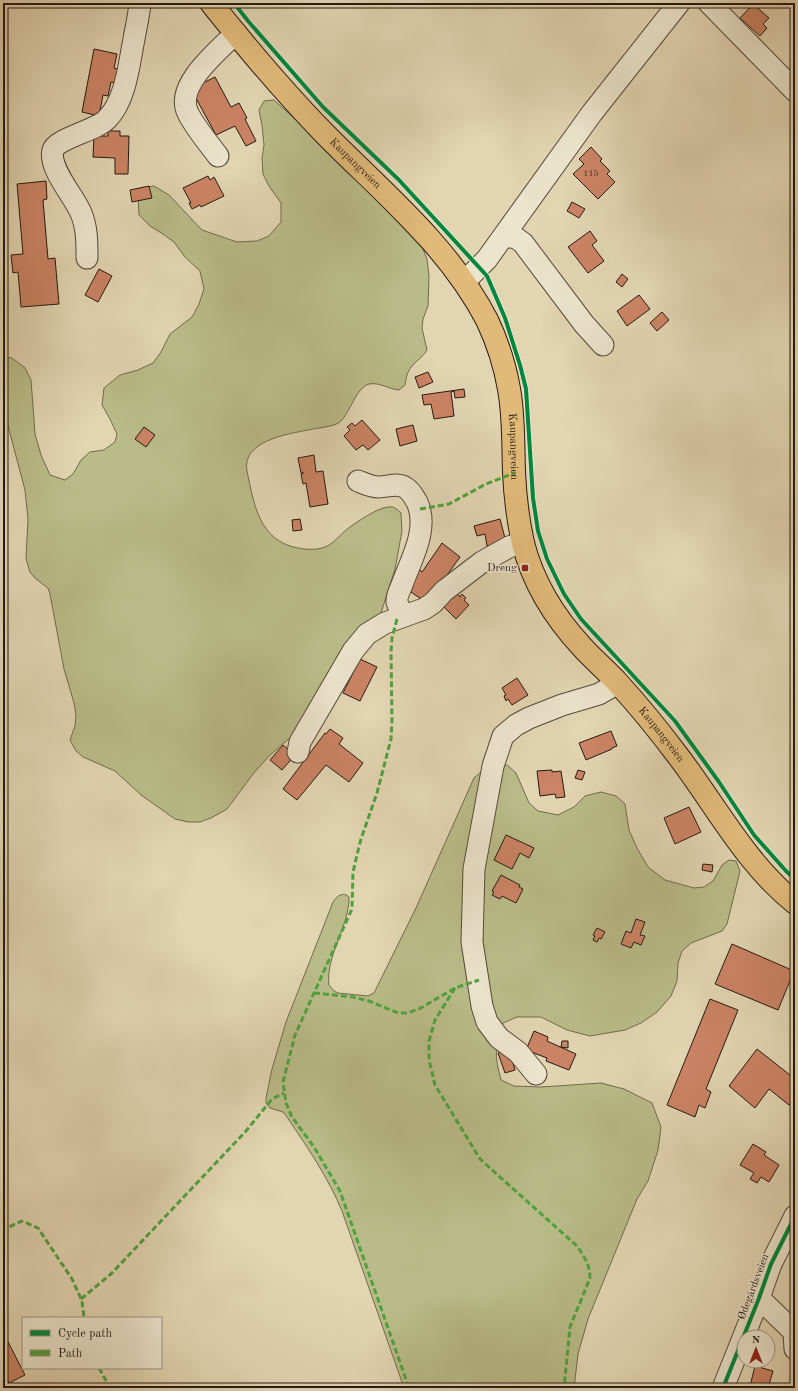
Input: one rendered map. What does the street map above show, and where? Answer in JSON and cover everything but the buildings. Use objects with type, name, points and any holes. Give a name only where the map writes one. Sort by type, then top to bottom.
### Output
[{"type":"main road","name":"Kaupangveien","points":[[211,3],[294,102],[412,219],[446,258],[464,282],[488,323],[498,347],[509,387],[513,430],[515,486],[523,542],[533,575],[544,596],[558,617],[581,646],[618,683],[647,716],[684,764],[750,858],[768,878],[795,903]]},
{"type":"street","points":[[87,258],[87,238],[83,220],[74,199],[62,182],[55,166],[52,156],[53,148],[58,143],[89,130],[107,119],[118,103],[127,78],[140,3]]},
{"type":"street","points":[[464,282],[487,259],[592,113],[679,3]]},
{"type":"street","points":[[709,3],[795,91]]},
{"type":"street","points":[[218,156],[188,113],[184,102],[192,82],[206,63],[236,33]]},
{"type":"street","points":[[504,236],[516,238],[523,243],[584,324],[603,345]]},
{"type":"street","points":[[358,481],[370,486],[379,487],[398,484],[413,494],[420,509],[420,533],[416,550],[398,594],[397,602],[401,610],[406,615]]},
{"type":"street","points":[[298,752],[300,742],[353,651],[367,634],[385,623],[424,609],[482,562],[509,547],[523,542]]},
{"type":"street","points":[[536,1074],[518,1052],[499,1038],[487,1022],[482,1006],[472,942],[474,869],[493,766],[503,736],[516,725],[529,718],[562,705],[598,694],[618,683]]},
{"type":"street","name":"Ødegårdsveien","points":[[723,1388],[771,1264],[795,1216]]},
{"type":"street","points":[[759,1298],[794,1332],[795,1349]]},
{"type":"green space","points":[[274,100],[332,154],[423,249],[427,259],[429,276],[428,306],[423,319],[422,328],[427,350],[424,355],[410,368],[405,385],[399,390],[377,384],[369,384],[364,386],[360,390],[344,418],[337,424],[278,437],[258,446],[251,452],[247,461],[247,471],[252,496],[260,519],[275,538],[285,544],[305,549],[325,547],[331,544],[346,530],[373,512],[389,507],[394,508],[401,513],[402,531],[395,569],[381,613],[371,624],[300,729],[269,756],[253,774],[227,809],[200,822],[188,822],[175,819],[141,795],[115,771],[83,757],[76,751],[70,740],[75,726],[76,715],[64,669],[50,594],[48,588],[30,572],[26,559],[28,519],[25,490],[3,407],[3,357],[12,358],[25,368],[31,380],[35,434],[41,455],[50,475],[65,480],[73,474],[81,460],[90,452],[104,450],[115,442],[117,434],[102,405],[104,388],[120,375],[138,370],[153,363],[161,352],[170,334],[192,317],[199,304],[204,289],[200,271],[185,257],[174,242],[150,226],[139,215],[138,196],[141,188],[154,186],[169,195],[202,230],[237,242],[257,241],[269,236],[281,222],[281,203],[269,186],[263,174],[262,158],[264,145],[259,110],[264,101]]},
{"type":"green space","points":[[498,765],[507,765],[516,773],[529,803],[538,811],[558,815],[574,807],[585,796],[601,792],[616,796],[625,804],[629,830],[648,867],[665,880],[694,888],[704,887],[713,881],[722,865],[729,860],[736,861],[740,871],[727,924],[722,931],[691,943],[682,951],[678,963],[677,981],[671,996],[657,1012],[641,1023],[625,1030],[590,1036],[567,1030],[541,1017],[517,1017],[503,1023],[496,1052],[501,1080],[514,1086],[541,1087],[601,1083],[624,1089],[652,1103],[661,1127],[658,1150],[648,1181],[637,1199],[588,1319],[578,1354],[574,1388],[404,1388],[342,1211],[336,1198],[317,1162],[287,1117],[283,1112],[270,1108],[266,1103],[266,1098],[272,1069],[286,1022],[333,902],[342,894],[349,897],[346,918],[331,964],[329,985],[338,993],[368,996],[374,993],[416,908],[474,778],[482,771]]},
{"type":"marked path","points":[[420,509],[449,504],[486,484],[514,473]]},
{"type":"marked path","points":[[397,619],[392,638],[391,652],[391,739],[377,793],[361,839],[353,872],[352,909],[295,1035],[283,1082],[286,1103],[292,1117],[314,1147],[340,1191],[409,1388]]},
{"type":"marked path","points":[[314,993],[353,997],[369,1001],[398,1013],[407,1013],[419,1009],[455,988],[479,980]]},
{"type":"marked path","points":[[455,988],[435,1020],[429,1041],[429,1060],[435,1085],[480,1159],[577,1246],[588,1265],[590,1278],[570,1327],[564,1388]]},
{"type":"marked path","points":[[81,1299],[111,1274],[246,1131],[272,1099],[284,1093]]},
{"type":"marked path","points":[[3,1233],[11,1226],[22,1221],[38,1228],[72,1279],[82,1301],[84,1317]]},
{"type":"marked path","points":[[100,1369],[110,1388]]},
{"type":"cycle path","points":[[234,3],[323,107],[399,180],[487,276],[505,318],[526,389],[533,498],[538,531],[547,559],[564,594],[581,619],[675,721],[719,782],[754,835],[795,879]]},
{"type":"cycle path","points":[[723,1388],[771,1264],[795,1216]]},
{"type":"place","name":"Dreng","points":[[525,568]]}]
